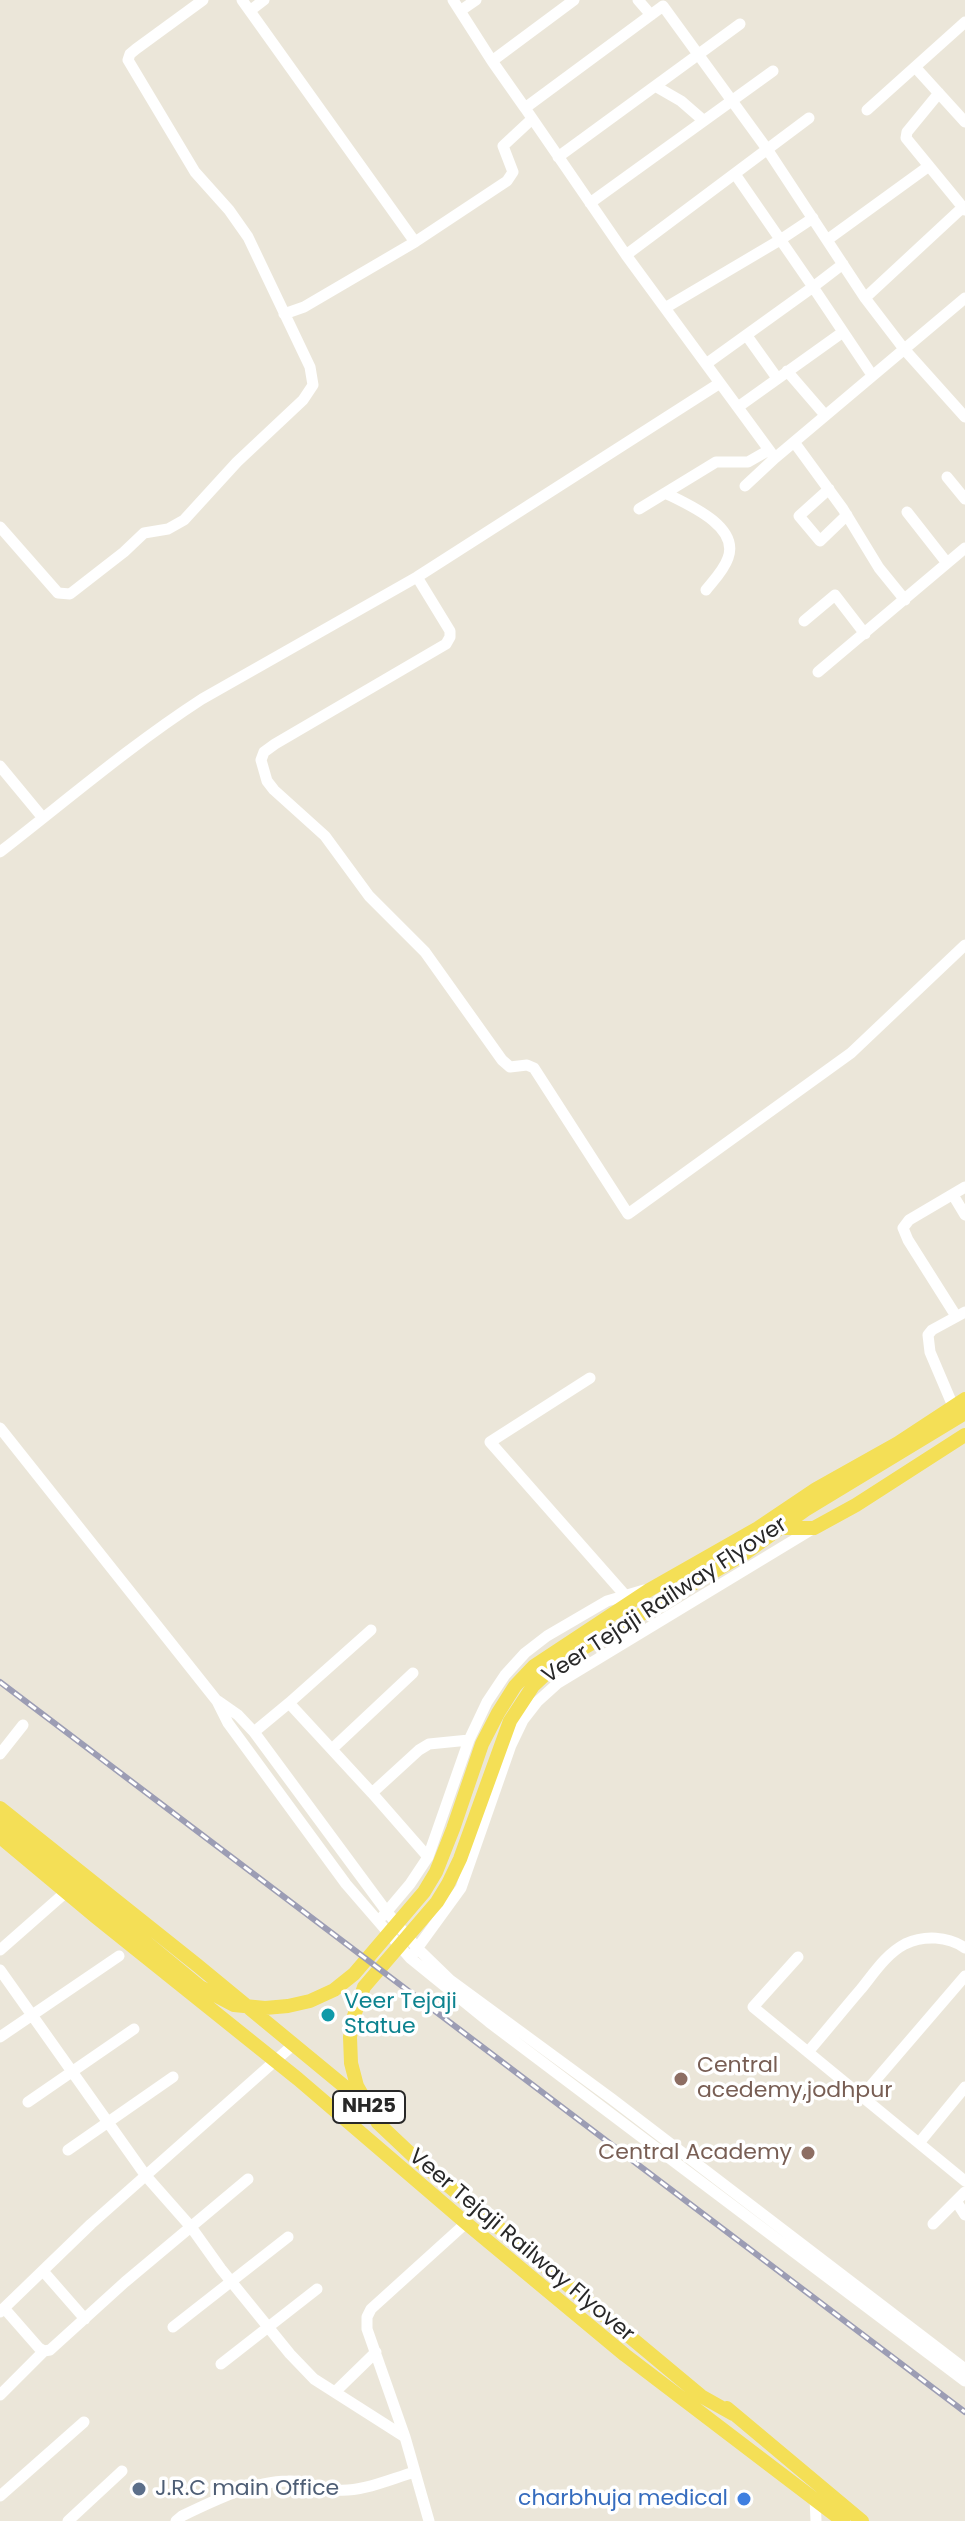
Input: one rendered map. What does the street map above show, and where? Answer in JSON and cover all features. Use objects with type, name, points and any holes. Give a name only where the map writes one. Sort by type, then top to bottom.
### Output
[{"type":"main road","points":[[0,1822],[217,1998],[234,2005],[265,2008],[310,2001],[334,1990],[354,1974],[424,1892],[436,1872],[453,1829],[482,1744],[515,1686],[534,1666],[649,1590],[961,1406]]},
{"type":"main road","name":"Veer Tejaji Railway Flyover","points":[[733,2414],[696,2392],[414,2157],[378,2123],[357,2086],[351,2063],[350,2037],[354,2016],[364,1987],[437,1902],[448,1884],[510,1721],[533,1686],[550,1670],[582,1649],[744,1554],[961,1406]]},
{"type":"main road","points":[[758,1528],[814,1528],[856,1505],[965,1435]]},
{"type":"main road","name":"NH25","points":[[0,1808],[293,2045],[862,2521]]},
{"type":"main road","name":"NH25","points":[[0,1837],[276,2061],[625,2355],[843,2521]]},
{"type":"main road","name":"Veer Tejaji Railway Flyover","points":[[696,2392],[726,2432]]},
{"type":"street","points":[[0,527],[58,593],[66,595],[75,592],[144,533],[175,527],[310,392],[313,385],[310,367],[269,277],[242,228],[189,164],[128,60],[136,49],[203,0]]},
{"type":"street","points":[[242,0],[415,242]]},
{"type":"street","points":[[251,10],[264,0]]},
{"type":"street","points":[[453,0],[626,255],[772,454]]},
{"type":"street","points":[[460,11],[476,0]]},
{"type":"street","points":[[492,61],[574,0]]},
{"type":"street","points":[[638,0],[651,15]]},
{"type":"street","points":[[525,108],[668,3],[698,54],[767,149],[865,298],[904,349],[965,417]]},
{"type":"street","points":[[867,110],[965,22]]},
{"type":"street","points":[[558,157],[740,24]]},
{"type":"street","points":[[915,67],[965,122]]},
{"type":"street","points":[[590,203],[773,71]]},
{"type":"street","points":[[655,86],[681,101],[704,121]]},
{"type":"street","points":[[865,298],[964,208],[908,143],[905,135],[939,93]]},
{"type":"street","points":[[626,255],[809,118]]},
{"type":"street","points":[[284,314],[304,307],[415,242],[511,177],[513,172],[503,146],[532,119]]},
{"type":"street","points":[[827,240],[929,166]]},
{"type":"street","points":[[735,174],[872,375]]},
{"type":"street","points":[[665,308],[813,218]]},
{"type":"street","points":[[706,364],[843,264]]},
{"type":"street","points":[[639,509],[716,462],[748,462],[794,442],[965,298]]},
{"type":"street","points":[[738,407],[843,332]]},
{"type":"street","points":[[747,336],[782,375],[825,415]]},
{"type":"street","points":[[0,852],[170,719],[417,577],[720,383]]},
{"type":"street","points":[[794,442],[847,515],[879,568],[905,600]]},
{"type":"street","points":[[745,486],[772,454]]},
{"type":"street","points":[[947,477],[965,499]]},
{"type":"street","points":[[829,489],[799,516],[820,541],[847,515]]},
{"type":"street","points":[[665,493],[699,510],[716,523],[729,545],[730,554],[706,590]]},
{"type":"street","points":[[907,512],[947,563]]},
{"type":"street","points":[[818,672],[965,548]]},
{"type":"street","points":[[417,577],[450,631],[446,644],[264,752],[261,760],[267,781],[325,836],[369,896],[425,952],[502,1060],[510,1067],[527,1065],[534,1068],[628,1214],[851,1053],[965,945]]},
{"type":"street","points":[[804,621],[835,595],[865,634]]},
{"type":"street","points":[[0,766],[43,818]]},
{"type":"street","points":[[961,1406],[928,1343],[932,1330],[961,1314],[908,1240],[903,1228],[909,1220],[965,1187]]},
{"type":"street","points":[[953,1195],[965,1215]]},
{"type":"street","points":[[590,1378],[490,1442],[624,1594]]},
{"type":"street","points":[[0,1428],[217,1701],[228,1723],[269,1781],[378,1923],[489,2022],[673,2153],[965,2369]]},
{"type":"street","points":[[414,1953],[461,1888],[511,1745],[523,1720],[537,1702],[558,1683],[814,1528]]},
{"type":"street","points":[[378,1923],[428,1857],[469,1740],[487,1702],[505,1675],[525,1653],[547,1636],[607,1601],[624,1594],[649,1590]]},
{"type":"street","points":[[254,1732],[371,1630]]},
{"type":"street","points":[[332,1749],[413,1673]]},
{"type":"street","points":[[217,1701],[238,1715],[254,1732],[414,1953]]},
{"type":"street","points":[[289,1703],[428,1857]]},
{"type":"street","points":[[0,1754],[23,1725]]},
{"type":"street","points":[[372,1793],[429,1744],[469,1740]]},
{"type":"street","points":[[0,1950],[66,1892]]},
{"type":"street","points":[[808,2052],[887,1957],[905,1944],[924,1938],[941,1938],[965,1948]]},
{"type":"street","points":[[0,2037],[119,1956]]},
{"type":"street","points":[[798,1957],[753,2007],[965,2181]]},
{"type":"street","points":[[0,1970],[146,2176],[191,2227],[268,2327],[314,2379],[405,2437]]},
{"type":"street","points":[[862,2096],[965,1976]]},
{"type":"street","points":[[28,2102],[134,2029]]},
{"type":"street","points":[[44,2351],[2,2310],[293,2045]]},
{"type":"street","points":[[68,2150],[173,2077]]},
{"type":"street","points":[[919,2143],[965,2087]]},
{"type":"street","points":[[673,2153],[965,2381]]},
{"type":"street","points":[[0,2395],[44,2351],[56,2347],[248,2179]]},
{"type":"street","points":[[961,2197],[965,2215]]},
{"type":"street","points":[[933,2224],[961,2197]]},
{"type":"street","points":[[429,2521],[405,2437],[367,2329],[367,2317],[371,2309],[466,2223]]},
{"type":"street","points":[[173,2327],[288,2237]]},
{"type":"street","points":[[43,2271],[85,2319]]},
{"type":"street","points":[[221,2364],[317,2289]]},
{"type":"street","points":[[335,2392],[376,2352]]},
{"type":"street","points":[[0,2402],[31,2374]]},
{"type":"street","points":[[0,2487],[82,2418],[0,2496]]},
{"type":"street","points":[[176,2521],[220,2499],[272,2483],[302,2482],[321,2488],[359,2489],[415,2472]]},
{"type":"street","points":[[68,2521],[124,2473],[75,2521]]},
{"type":"street","points":[[815,2497],[816,2521]]},
{"type":"railway","points":[[0,1682],[965,2412]]},
{"type":"place","name":"Veer Tejaji Statue","points":[[328,2015]]},
{"type":"place","name":"Central acedemy,jodhpur","points":[[681,2079]]},
{"type":"place","name":"Central Academy","points":[[808,2153]]},
{"type":"place","name":"J.R.C main Office","points":[[139,2489]]},
{"type":"place","name":"charbhuja medical","points":[[744,2499]]}]
